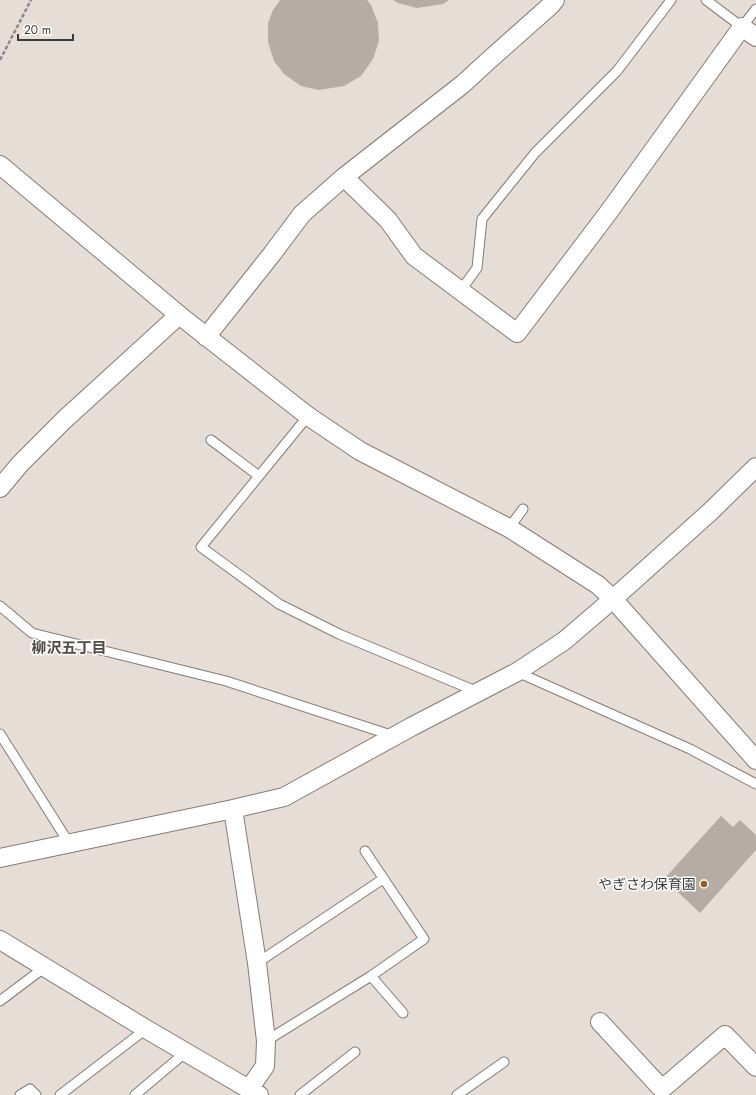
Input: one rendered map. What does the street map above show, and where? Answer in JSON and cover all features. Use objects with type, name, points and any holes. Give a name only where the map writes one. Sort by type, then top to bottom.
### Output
[{"type":"street","points":[[206,337],[302,214],[344,177],[463,84],[555,0]]},
{"type":"street","points":[[344,177],[388,220],[414,256],[517,333],[749,32]]},
{"type":"street","points":[[0,165],[179,315],[308,416],[360,451],[509,528],[598,585],[613,599],[756,760]]},
{"type":"street","points":[[0,488],[20,464],[59,426],[179,315]]},
{"type":"street","points":[[0,858],[284,797],[394,736],[516,672],[564,641],[613,599],[755,471]]},
{"type":"street","points":[[0,940],[146,1029],[254,1092],[265,1066],[266,1041],[233,809]]},
{"type":"street","points":[[600,1022],[662,1089],[725,1035],[756,1067]]},
{"type":"lane","points":[[461,290],[477,268],[482,219],[535,153],[617,70],[671,0]]},
{"type":"lane","points":[[706,0],[749,32],[756,9]]},
{"type":"lane","points":[[308,416],[201,547],[279,604],[339,634],[478,692]]},
{"type":"lane","points":[[211,440],[259,476]]},
{"type":"lane","points":[[509,528],[523,509]]},
{"type":"lane","points":[[0,606],[32,633],[226,681],[394,736]]},
{"type":"lane","points":[[516,672],[690,749],[756,784]]},
{"type":"lane","points":[[0,734],[69,843]]},
{"type":"lane","points":[[266,1041],[371,976],[424,939],[365,851]]},
{"type":"lane","points":[[256,963],[383,878]]},
{"type":"lane","points":[[0,1001],[45,967]]},
{"type":"lane","points":[[371,976],[403,1013]]},
{"type":"lane","points":[[60,1095],[146,1029]]},
{"type":"lane","points":[[135,1095],[186,1052]]},
{"type":"lane","points":[[300,1095],[355,1052]]},
{"type":"lane","points":[[457,1095],[504,1062]]},
{"type":"lane","points":[[20,1095],[30,1088],[36,1095]]},
{"type":"path","points":[[0,60],[31,0]]},
{"type":"building","points":[[280,0],[367,0],[371,5],[378,23],[379,41],[373,59],[361,76],[344,86],[319,90],[301,86],[284,74],[274,61],[268,42],[268,23],[273,10]]},
{"type":"building","points":[[393,0],[449,0],[443,4],[417,8],[398,3]]},
{"type":"building","points":[[721,816],[733,827],[740,820],[756,835],[756,850],[700,913],[664,879]]},
{"type":"place","name":"やぎさわ保育園","points":[[704,884]]},
{"type":"district","name":"柳沢五丁目","points":[[69,648]]}]
